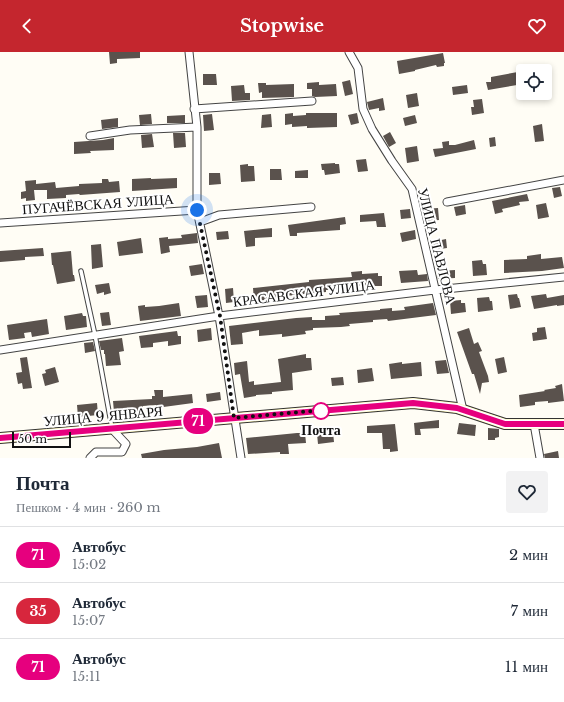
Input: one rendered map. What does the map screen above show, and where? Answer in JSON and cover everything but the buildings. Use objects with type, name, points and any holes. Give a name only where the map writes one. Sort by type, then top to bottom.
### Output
[{"type":"main road","name":"УЛИЦА 9 ЯНВАРЯ","points":[[0,438],[413,403],[463,410],[505,424],[564,424]]},
{"type":"street","points":[[189,52],[197,127],[197,210],[220,316],[241,458]]},
{"type":"street","name":"УЛИЦА ПАВЛОВА","points":[[349,52],[358,68],[363,109],[372,129],[412,189],[463,410]]},
{"type":"street","points":[[194,109],[312,101]]},
{"type":"street","points":[[90,136],[130,130],[197,127]]},
{"type":"street","points":[[448,202],[564,180]]},
{"type":"street","points":[[200,222],[219,215],[310,207]]},
{"type":"street","name":"ПУГАЧЁВСКАЯ УЛИЦА","points":[[0,223],[197,210]]},
{"type":"street","name":"КРАСАВСКАЯ УЛИЦА","points":[[0,350],[95,334],[220,316],[435,290],[564,277]]},
{"type":"street","points":[[534,424],[540,458]]},
{"type":"street","points":[[90,458],[96,452],[122,452],[126,444],[112,429]]},
{"type":"lane","points":[[81,271],[95,334],[112,429]]},
{"type":"bus line","name":"71","points":[[0,438],[413,403],[457,408],[505,424],[564,424]]},
{"type":"place","name":"Почта","points":[[321,411]]},
{"type":"route","points":[[197,210],[220,316],[234,418],[323,410],[321,411]]}]
